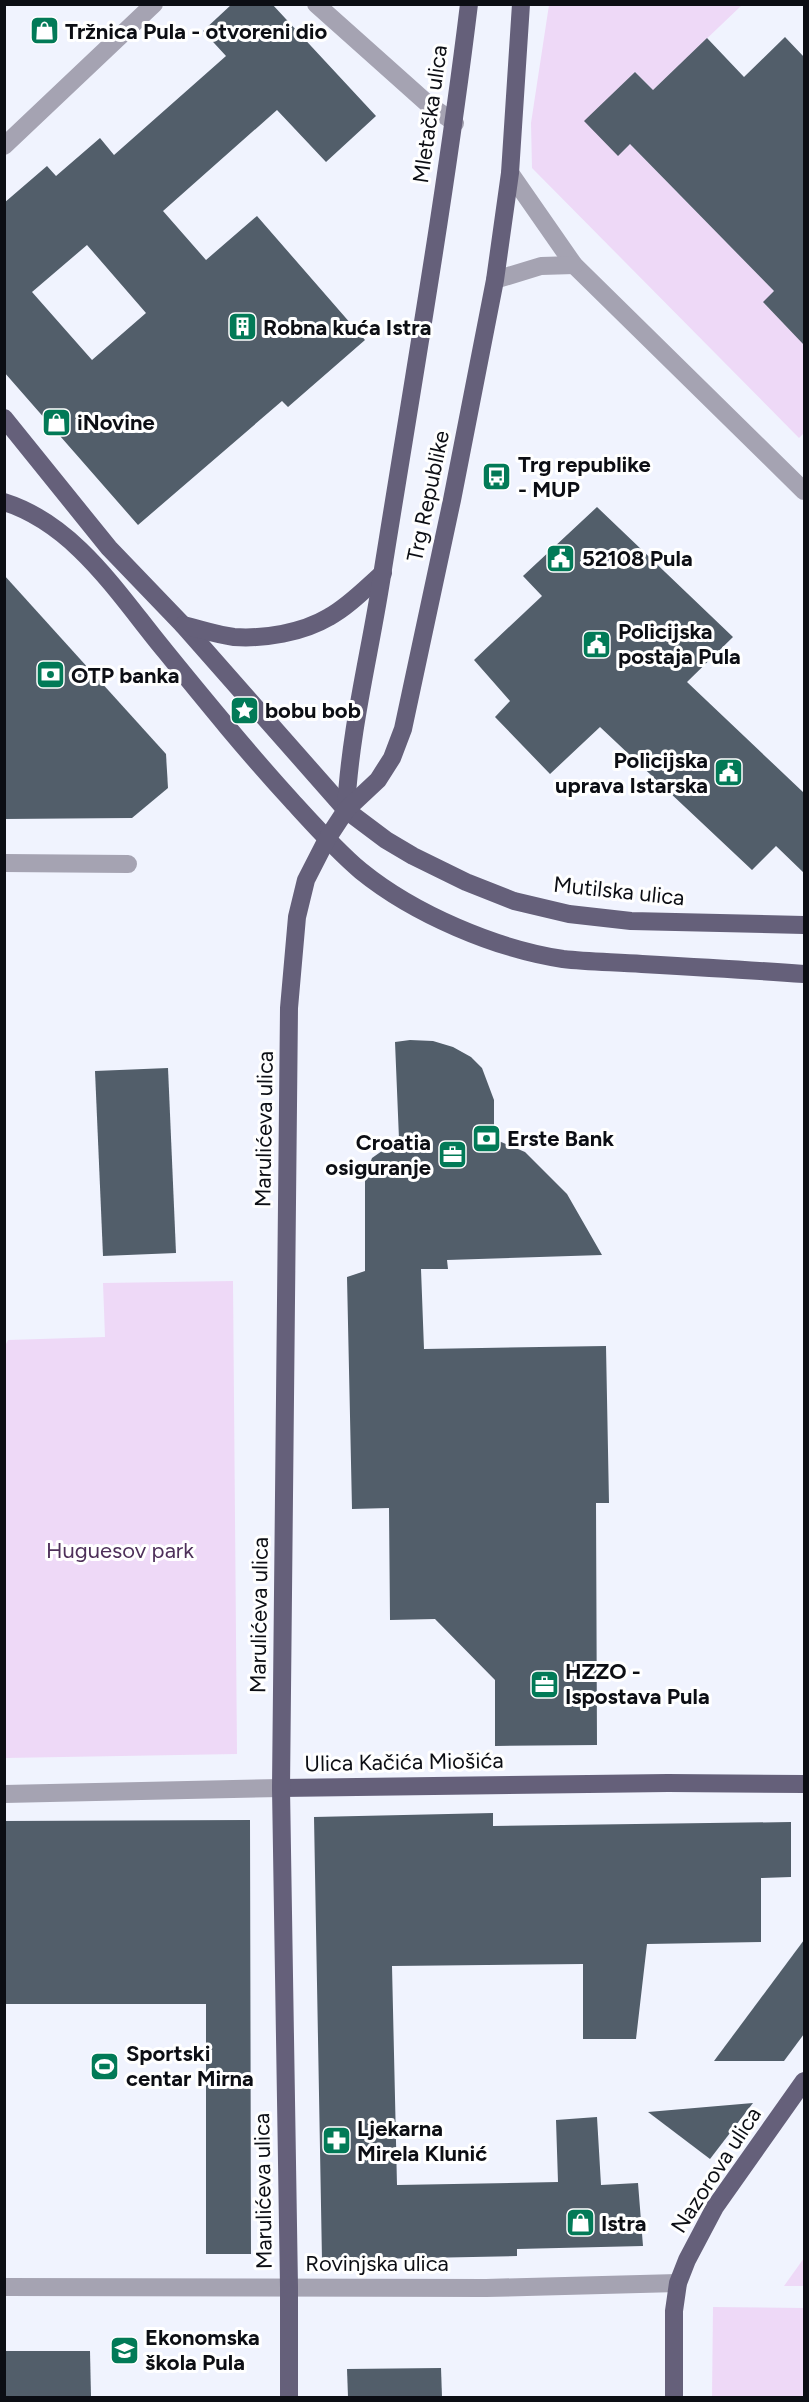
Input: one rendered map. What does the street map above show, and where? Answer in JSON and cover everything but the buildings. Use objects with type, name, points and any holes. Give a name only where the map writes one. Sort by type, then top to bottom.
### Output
[{"type":"main road","name":"Mletačka ulica","points":[[437,229],[455,123],[469,4]]},
{"type":"main road","points":[[510,173],[520,4]]},
{"type":"main road","name":"Trg Republike","points":[[327,839],[346,810],[378,780],[392,758],[403,729],[452,500],[495,280],[510,173]]},
{"type":"main road","name":"Trg Republike","points":[[346,810],[351,747],[383,573],[437,229]]},
{"type":"main road","points":[[4,418],[109,548],[183,626],[346,810]]},
{"type":"main road","points":[[4,502],[27,509],[65,535],[96,567],[249,754],[327,839],[361,871],[422,910],[470,932],[521,950],[563,959],[804,974]]},
{"type":"main road","points":[[183,626],[232,637],[259,637],[292,631],[327,618],[347,605],[383,573]]},
{"type":"main road","name":"Mutilska ulica","points":[[346,810],[386,840],[413,856],[441,871],[514,901],[569,914],[631,921],[804,925]]},
{"type":"main road","name":"Marulićeva ulica","points":[[289,2397],[280,1788],[289,1008],[297,916],[306,880],[327,839]]},
{"type":"main road","name":"Ulica Kačića Miošića","points":[[280,1788],[669,1783],[804,1784]]},
{"type":"main road","name":"Nazorova ulica","points":[[674,2397],[674,2311],[678,2283],[687,2260],[715,2207],[804,2081]]},
{"type":"street","points":[[4,146],[154,4]]},
{"type":"street","points":[[316,4],[428,104],[455,123]]},
{"type":"street","points":[[510,173],[574,265],[798,470],[804,490]]},
{"type":"street","points":[[495,280],[541,266],[574,265]]},
{"type":"street","points":[[4,863],[128,864]]},
{"type":"street","name":"Ulica Kačića Miošića","points":[[4,1794],[280,1788]]},
{"type":"street","name":"Rovinjska ulica","points":[[4,2287],[486,2288],[678,2283]]},
{"type":"green space","points":[[549,5],[742,5],[653,90],[635,72],[585,121],[630,144],[774,291],[764,303],[799,339],[804,334],[804,433],[799,438],[532,168],[531,123]]},
{"type":"green space","name":"Huguesov park","points":[[233,1281],[237,1754],[5,1758],[5,1346],[8,1340],[105,1337],[103,1283]]},
{"type":"green space","points":[[804,2258],[804,2286],[784,2286]]},
{"type":"green space","points":[[713,2307],[804,2308],[804,2397],[712,2397]]},
{"type":"place","name":"Tržnica Pula - otvoreni dio","points":[[44,31]]},
{"type":"place","name":"Robna kuća Istra","points":[[242,327]]},
{"type":"place","name":"iNovine","points":[[56,422]]},
{"type":"place","name":"Trg republike - MUP","points":[[497,477]]},
{"type":"place","name":"52108 Pula","points":[[561,558]]},
{"type":"place","name":"Policijska postaja Pula","points":[[597,644]]},
{"type":"place","name":"OTP banka","points":[[50,675]]},
{"type":"place","name":"bobu bob","points":[[244,710]]},
{"type":"place","name":"Policijska uprava Istarska","points":[[729,773]]},
{"type":"place","name":"Erste Bank","points":[[486,1138]]},
{"type":"place","name":"Croatia osiguranje","points":[[452,1155]]},
{"type":"place","name":"HZZO - Ispostava Pula","points":[[544,1684]]},
{"type":"place","name":"Sportski centar Mirna","points":[[105,2066]]},
{"type":"place","name":"Ljekarna Mirela Klunić","points":[[336,2141]]},
{"type":"place","name":"Istra","points":[[580,2223]]},
{"type":"place","name":"Ekonomska škola Pula","points":[[124,2350]]}]
